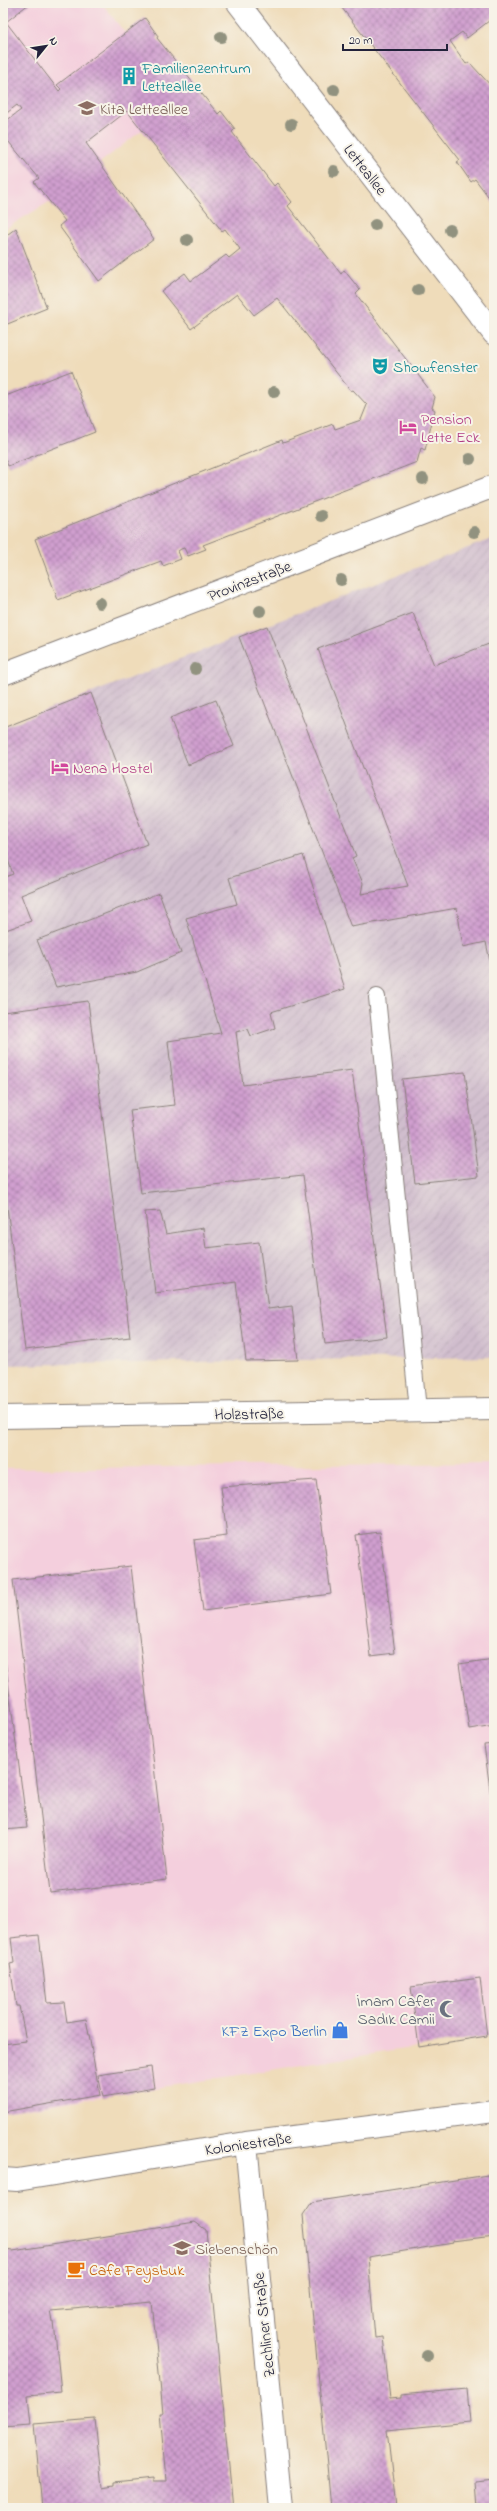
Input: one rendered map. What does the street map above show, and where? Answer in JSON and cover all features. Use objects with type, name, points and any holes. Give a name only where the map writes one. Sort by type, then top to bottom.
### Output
[{"type":"street","name":"Letteallee","points":[[238,3],[494,334]]},
{"type":"street","name":"Provinzstraße","points":[[3,674],[494,486]]},
{"type":"street","name":"Holzstraße","points":[[3,1417],[494,1409]]},
{"type":"street","name":"Koloniestraße","points":[[3,2179],[17,2180],[246,2143],[494,2110]]},
{"type":"street","name":"Zechliner Straße","points":[[246,2143],[281,2508]]},
{"type":"lane","points":[[377,997],[418,1410]]},
{"type":"shaded area","name":"Kita Letteallee","points":[[3,3],[102,3],[125,33],[145,18],[158,36],[157,38],[198,87],[49,202],[3,230]]},
{"type":"shaded area","points":[[494,538],[494,1357],[3,1365],[3,727]]},
{"type":"shaded area","points":[[494,1463],[494,2035],[3,2112],[3,1469]]},
{"type":"building","points":[[3,3],[30,3],[6,22],[59,91],[61,89],[57,85],[145,18],[158,36],[157,38],[218,114],[221,111],[235,129],[232,132],[274,186],[277,183],[292,202],[288,206],[341,274],[344,270],[360,290],[356,294],[435,397],[432,408],[435,410],[425,450],[421,448],[417,462],[203,545],[206,549],[188,556],[184,548],[181,549],[178,551],[181,559],[163,566],[161,561],[58,600],[35,539],[282,440],[283,443],[333,424],[335,429],[361,420],[367,405],[353,390],[351,391],[277,298],[254,315],[237,294],[191,329],[161,291],[185,273],[191,281],[226,255],[229,258],[240,249],[225,229],[222,231],[127,111],[86,143],[154,239],[99,281],[59,226],[65,221],[34,182],[39,178],[3,135],[3,123],[21,110],[17,105],[3,116]]},
{"type":"building","points":[[338,3],[494,3],[494,17],[467,38],[462,32],[450,41],[466,64],[469,62],[494,89],[494,204],[475,179],[471,182],[457,162],[460,160]]},
{"type":"building","points":[[16,228],[47,308],[5,325],[3,320],[3,238]]},
{"type":"building","points":[[71,371],[95,432],[8,466],[3,454],[3,397]]},
{"type":"building","points":[[413,613],[434,665],[494,642],[494,981],[486,942],[463,947],[457,908],[351,927],[239,637],[267,626],[356,856],[352,858],[363,883],[361,894],[408,886],[318,649]]},
{"type":"building","points":[[91,693],[147,844],[21,895],[31,921],[3,931],[3,878],[13,874],[3,846],[3,728]]},
{"type":"building","points":[[216,700],[234,746],[188,765],[170,718]]},
{"type":"building","points":[[303,855],[345,989],[271,1012],[275,1028],[251,1036],[248,1029],[236,1032],[243,1085],[352,1070],[387,1337],[325,1344],[303,1175],[141,1193],[130,1110],[175,1105],[168,1041],[221,1033],[186,918],[237,904],[229,878]]},
{"type":"building","points":[[159,893],[181,953],[137,972],[56,987],[37,940]]},
{"type":"building","points":[[88,1001],[130,1337],[25,1350],[3,1175],[3,1012]]},
{"type":"building","points":[[465,1072],[479,1176],[415,1183],[402,1079]]},
{"type":"building","points":[[160,1211],[166,1234],[203,1228],[206,1248],[259,1242],[268,1309],[292,1306],[298,1360],[246,1361],[236,1282],[155,1293],[145,1212]]},
{"type":"building","points":[[316,1480],[331,1594],[203,1611],[194,1540],[227,1536],[221,1487]]},
{"type":"building","points":[[380,1532],[395,1653],[371,1656],[356,1535]]},
{"type":"building","points":[[131,1566],[167,1879],[50,1893],[13,1580]]},
{"type":"building","points":[[3,1644],[27,1828],[3,1830]]},
{"type":"building","points":[[494,1659],[494,1725],[469,1729],[459,1664]]},
{"type":"building","points":[[494,1744],[494,1812],[493,1812],[484,1745]]},
{"type":"building","points":[[39,1935],[47,2003],[64,2002],[67,2022],[86,2019],[100,2095],[3,2112],[3,2044],[26,2041],[19,2006],[16,2006],[10,1964],[14,1963],[11,1938]]},
{"type":"building","points":[[480,1978],[487,2036],[419,2047],[411,1987]]},
{"type":"building","points":[[151,2067],[154,2088],[103,2097],[98,2075]]},
{"type":"building","points":[[494,2174],[494,2236],[452,2241],[453,2243],[368,2257],[375,2338],[383,2337],[390,2399],[401,2398],[401,2395],[467,2389],[470,2422],[387,2430],[396,2508],[331,2508],[303,2215],[312,2202]]},
{"type":"building","points":[[195,2222],[206,2230],[233,2508],[42,2508],[34,2424],[95,2419],[102,2487],[114,2485],[114,2482],[153,2478],[153,2481],[166,2481],[160,2413],[163,2413],[152,2302],[50,2311],[52,2322],[54,2322],[61,2392],[28,2395],[31,2425],[3,2427],[3,2250],[13,2251]]},
{"type":"building","points":[[494,2480],[494,2508],[478,2508],[476,2482]]},
{"type":"place","name":"Familienzentrum Letteallee","points":[[129,76]]},
{"type":"place","name":"Kita Letteallee","points":[[87,108]]},
{"type":"place","name":"Showfenster","points":[[380,366]]},
{"type":"place","name":"Pension Lette Eck","points":[[408,427]]},
{"type":"place","name":"Nena Hostel","points":[[60,767]]},
{"type":"place","name":"İmam Cafer Sadık Camii","points":[[448,2009]]},
{"type":"place","name":"KFZ Expo Berlin","points":[[340,2030]]},
{"type":"place","name":"Siebenschön","points":[[182,2248]]},
{"type":"place","name":"Cafe Feysbuk","points":[[76,2269]]}]
